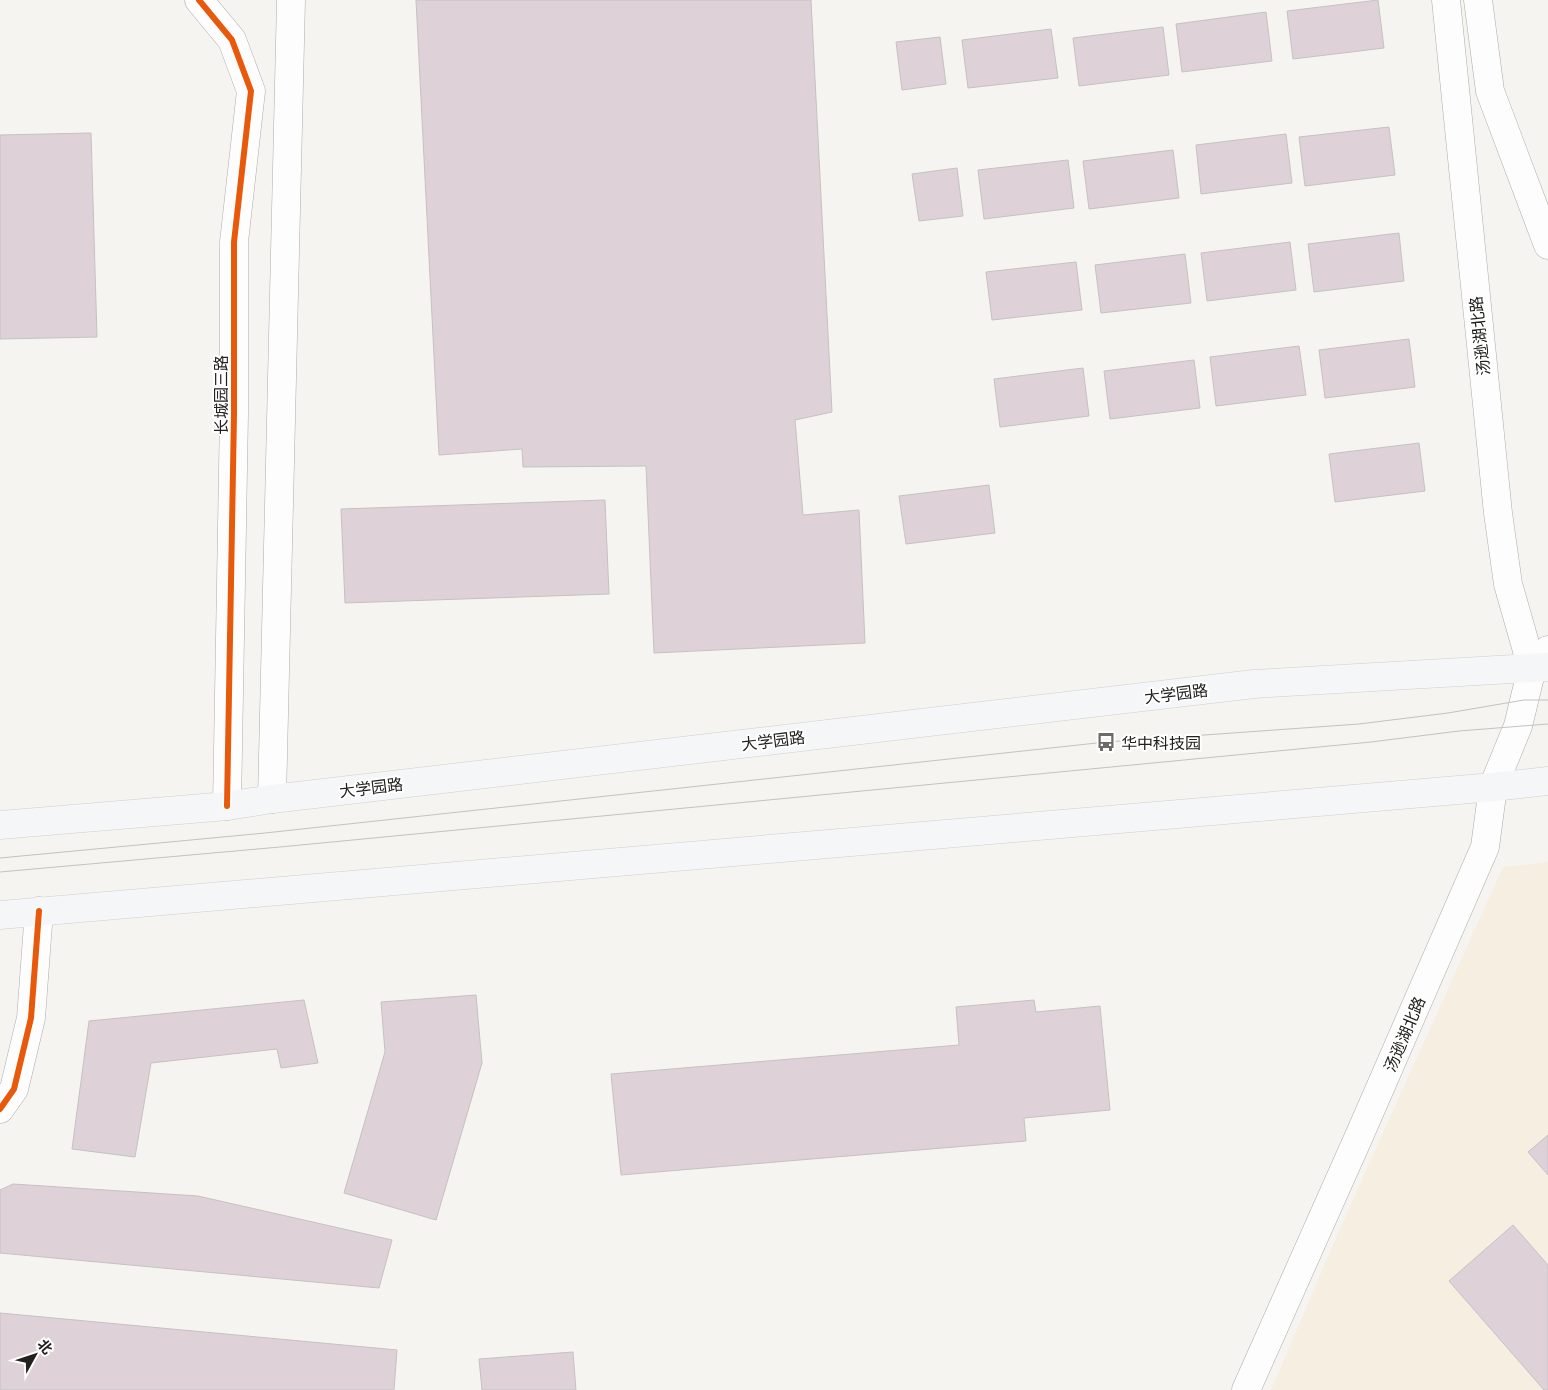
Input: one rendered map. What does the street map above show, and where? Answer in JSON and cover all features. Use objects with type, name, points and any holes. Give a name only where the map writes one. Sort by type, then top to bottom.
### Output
[{"type":"main road","name":"大学园路","points":[[0,825],[227,806],[272,799],[1254,684],[1543,662]]},
{"type":"main road","points":[[0,915],[1548,781]]},
{"type":"street","name":"长城园三路","points":[[199,0],[232,40],[251,91],[234,242],[234,414],[227,806]]},
{"type":"street","points":[[272,799],[291,0]]},
{"type":"street","name":"汤逊湖北路","points":[[1246,1390],[1485,847],[1493,787],[1543,662],[1508,584],[1498,513],[1446,0]]},
{"type":"street","points":[[1478,0],[1490,90],[1548,245]]},
{"type":"street","points":[[0,1109],[14,1089],[31,1018],[39,911]]},
{"type":"shaded area","points":[[1548,862],[1548,1390],[1271,1390],[1342,1224],[1503,867]]},
{"type":"building","points":[[416,0],[811,0],[832,412],[795,420],[803,515],[859,510],[865,643],[654,653],[646,466],[523,467],[522,449],[439,455]]},
{"type":"building","points":[[1378,0],[1384,48],[1293,59],[1287,11]]},
{"type":"building","points":[[1266,12],[1272,61],[1182,72],[1176,24]]},
{"type":"building","points":[[1163,27],[1169,75],[1079,86],[1073,38]]},
{"type":"building","points":[[1051,29],[1058,78],[968,88],[962,40]]},
{"type":"building","points":[[940,37],[946,84],[902,90],[896,42]]},
{"type":"building","points":[[1389,127],[1395,175],[1305,186],[1299,137]]},
{"type":"building","points":[[91,133],[97,337],[0,339],[0,135]]},
{"type":"building","points":[[1286,134],[1292,183],[1201,194],[1196,145]]},
{"type":"building","points":[[1173,150],[1179,198],[1089,209],[1083,161]]},
{"type":"building","points":[[1068,160],[1074,208],[984,219],[978,170]]},
{"type":"building","points":[[957,168],[963,216],[919,221],[912,174]]},
{"type":"building","points":[[1399,233],[1404,281],[1314,292],[1308,244]]},
{"type":"building","points":[[1290,242],[1296,290],[1207,301],[1201,253]]},
{"type":"building","points":[[1185,254],[1191,303],[1101,313],[1095,265]]},
{"type":"building","points":[[1076,262],[1082,310],[992,320],[986,272]]},
{"type":"building","points":[[1409,339],[1415,387],[1325,398],[1319,350]]},
{"type":"building","points":[[1299,346],[1306,395],[1216,406],[1210,357]]},
{"type":"building","points":[[1194,360],[1200,408],[1110,419],[1104,371]]},
{"type":"building","points":[[1083,368],[1089,416],[1000,427],[994,379]]},
{"type":"building","points":[[1419,443],[1425,491],[1335,502],[1329,454]]},
{"type":"building","points":[[989,485],[995,533],[906,544],[899,496]]},
{"type":"building","points":[[605,500],[609,594],[345,603],[341,509]]},
{"type":"building","points":[[476,995],[482,1063],[436,1220],[344,1193],[385,1052],[381,1002]]},
{"type":"building","points":[[304,1000],[318,1063],[281,1068],[277,1049],[151,1063],[135,1157],[72,1149],[89,1021]]},
{"type":"building","points":[[1034,1000],[1036,1012],[1100,1006],[1110,1110],[1024,1118],[1026,1141],[621,1175],[611,1074],[959,1045],[956,1007]]},
{"type":"building","points":[[1548,1135],[1548,1175],[1528,1152]]},
{"type":"building","points":[[13,1184],[198,1196],[392,1240],[379,1288],[0,1253],[0,1190]]},
{"type":"building","points":[[1513,1225],[1548,1265],[1548,1390],[1544,1390],[1449,1281]]},
{"type":"building","points":[[0,1313],[397,1350],[394,1390],[0,1390]]},
{"type":"building","points":[[573,1352],[576,1390],[482,1390],[479,1359]]},
{"type":"tram line","points":[[0,858],[265,833],[1106,742],[1359,724],[1448,713],[1524,700],[1548,700]]},
{"type":"tram line","points":[[0,872],[280,847],[1371,742],[1459,731],[1548,724]]},
{"type":"cycle path","points":[[199,0],[232,40],[251,91],[234,242],[234,414],[227,806]]},
{"type":"cycle path","points":[[0,1109],[14,1089],[31,1018],[39,911]]},
{"type":"place","name":"华中科技园","points":[[1106,742]]}]
